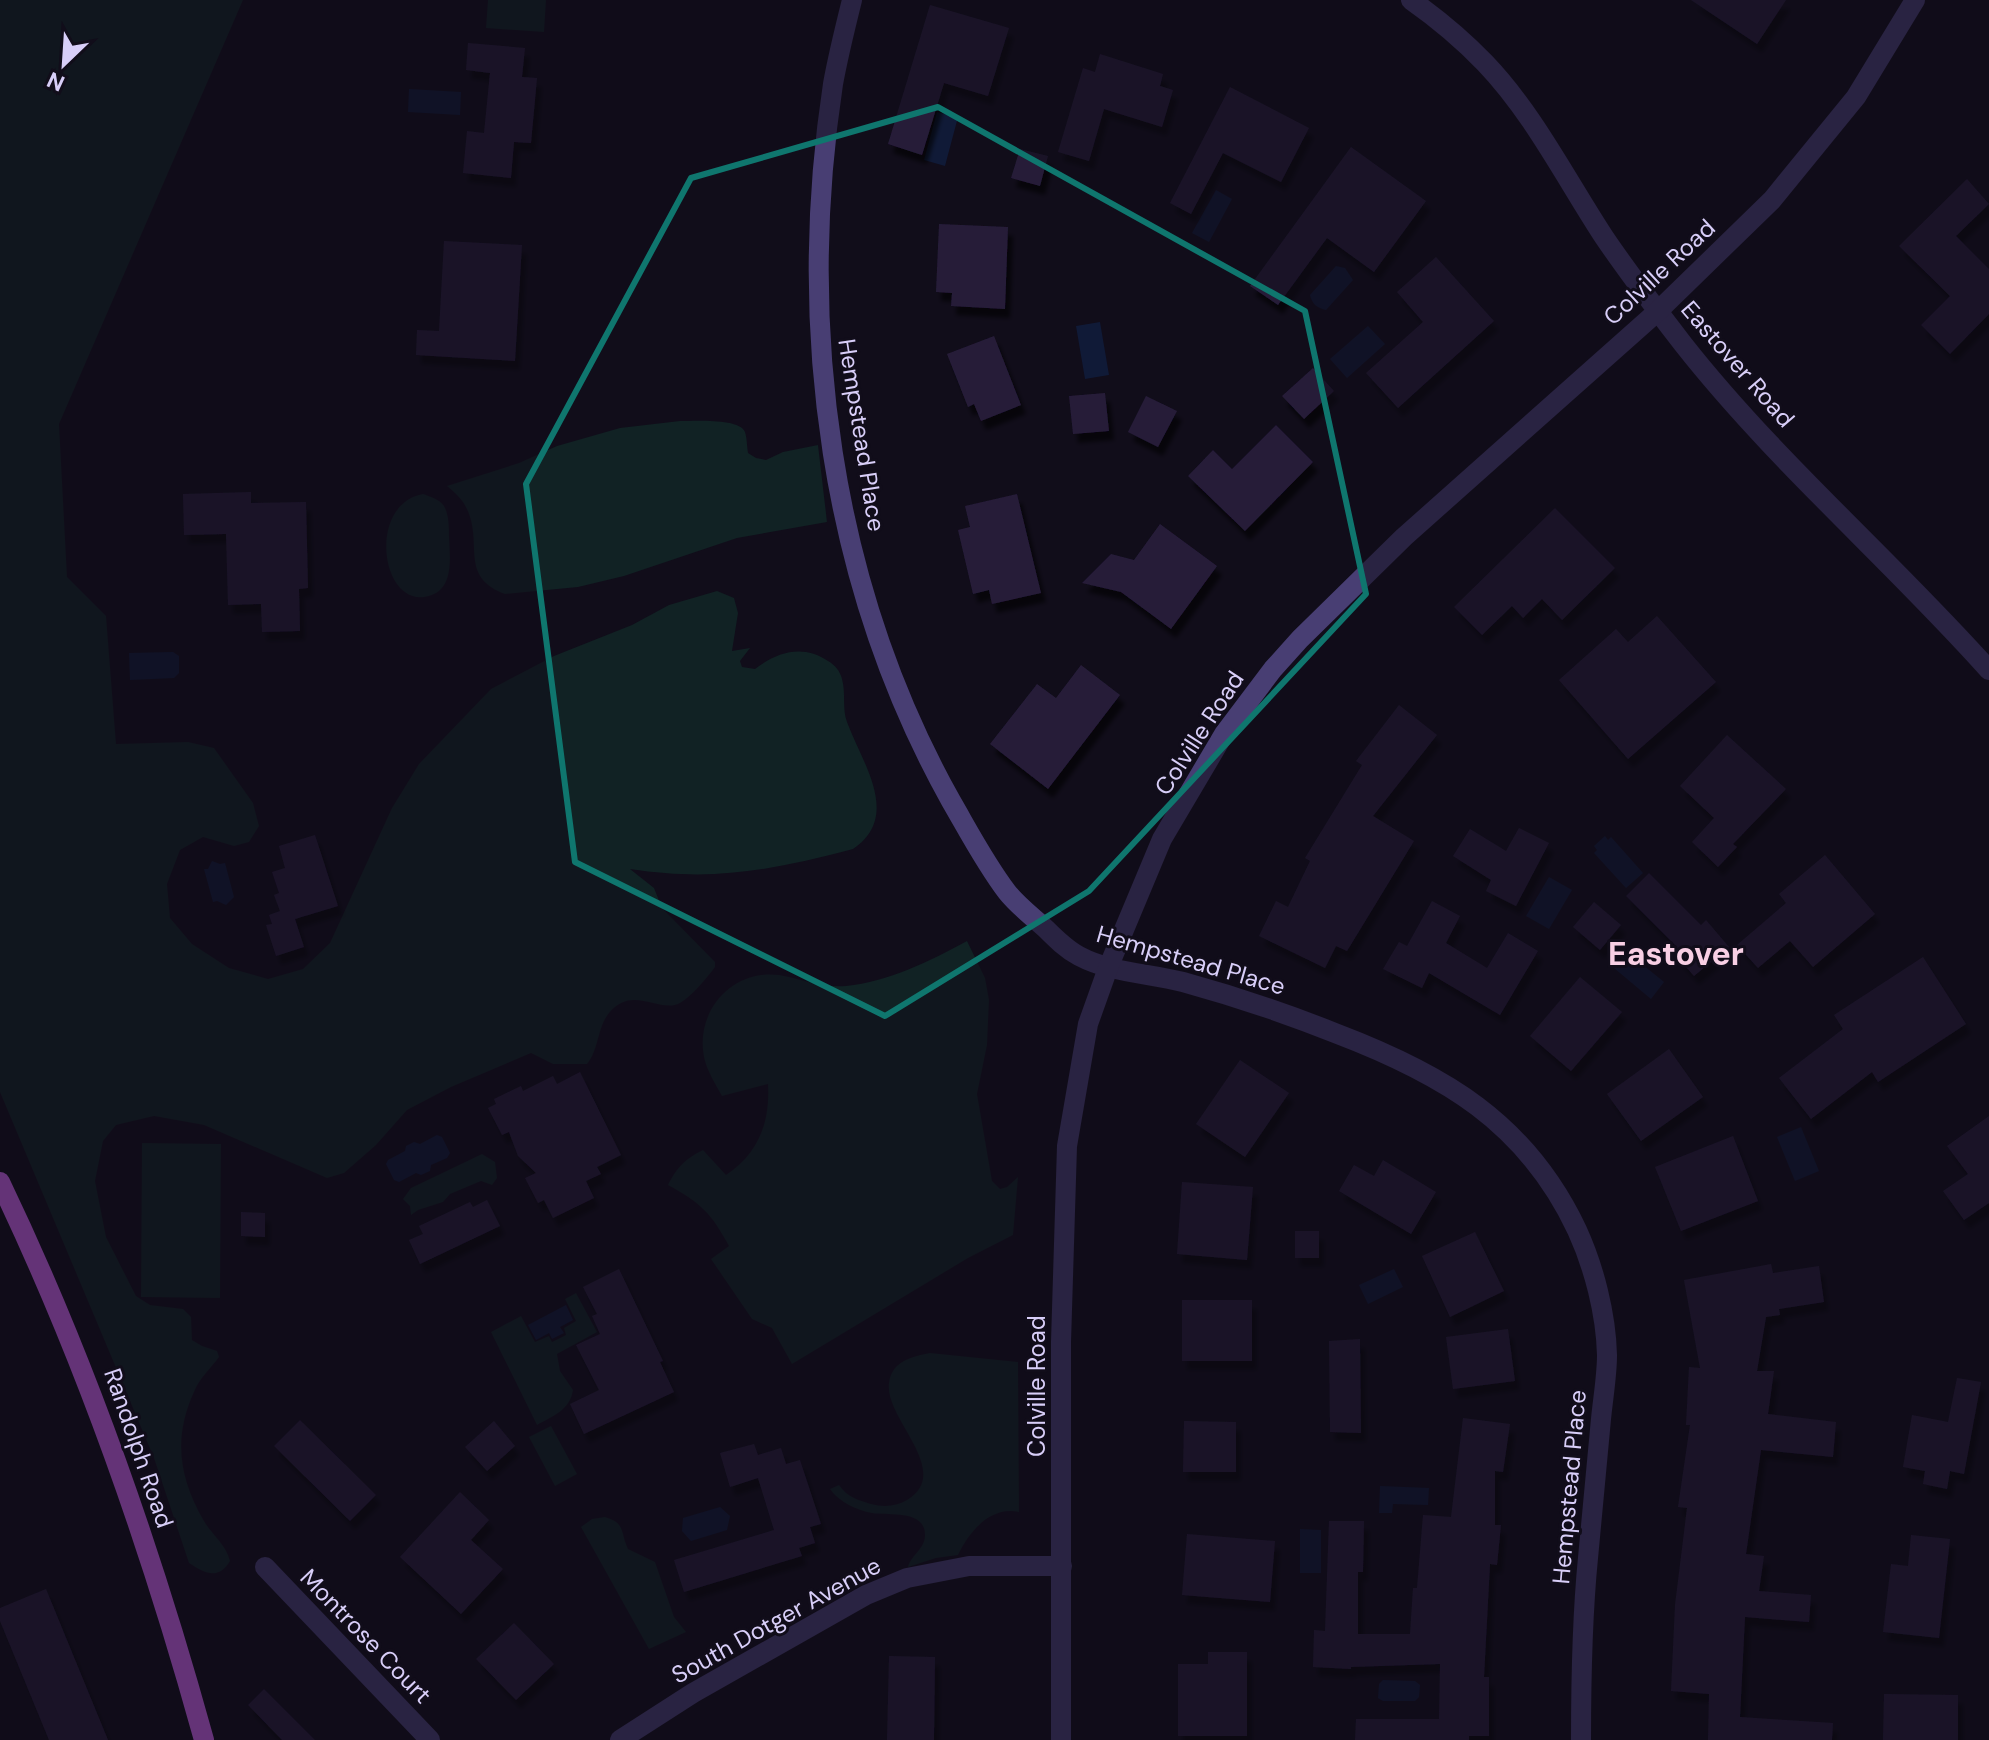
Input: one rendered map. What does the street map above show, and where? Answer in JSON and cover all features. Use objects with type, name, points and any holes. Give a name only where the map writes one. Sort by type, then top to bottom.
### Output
[{"type":"main road","name":"Randolph Road","points":[[0,1182],[84,1371],[131,1499],[204,1740]]},
{"type":"street","name":"Hempstead Place","points":[[852,0],[834,79],[822,173],[819,325],[837,474],[871,620],[908,718],[980,853],[1009,893],[1062,944],[1081,957],[1108,968],[1177,980],[1278,1011],[1387,1054],[1442,1080],[1477,1104],[1532,1158],[1547,1179],[1585,1250],[1599,1298],[1607,1354],[1586,1583],[1581,1740]]},
{"type":"street","name":"Eastover Road","points":[[1411,0],[1450,29],[1487,65],[1529,120],[1606,240],[1723,392],[1989,670]]},
{"type":"street","name":"Colville Road","points":[[1061,1740],[1061,1342],[1067,1146],[1088,1024],[1162,839],[1219,741],[1273,669],[1404,537],[1658,311],[1772,200],[1857,95],[1915,0]]},
{"type":"street","name":"South Dotger Avenue","points":[[620,1740],[693,1693],[866,1595],[907,1578],[969,1566],[1062,1566]]},
{"type":"street","name":"Montrose Court","points":[[265,1567],[430,1740]]},
{"type":"highlighted area","points":[[938,107],[1305,311],[1366,594],[1089,891],[885,1016],[575,862],[526,484],[691,178]]},
{"type":"shaded area","points":[[0,0],[243,0],[59,424],[67,577],[106,616],[116,744],[188,742],[214,748],[253,803],[259,826],[249,842],[234,846],[203,837],[180,850],[167,884],[170,918],[192,944],[229,968],[268,979],[303,969],[330,943],[392,808],[419,764],[491,689],[554,656],[632,625],[669,605],[717,591],[734,598],[738,613],[732,651],[750,648],[740,661],[742,667],[755,669],[772,658],[800,652],[819,656],[837,668],[843,684],[846,717],[874,788],[877,805],[875,821],[867,836],[853,849],[743,872],[689,874],[630,869],[654,888],[662,908],[715,962],[715,967],[699,986],[685,1000],[672,1005],[636,1000],[618,1005],[605,1019],[587,1064],[553,1064],[531,1053],[451,1087],[407,1110],[376,1145],[344,1173],[327,1178],[204,1125],[154,1116],[116,1125],[103,1141],[95,1181],[106,1237],[136,1296],[150,1305],[183,1309],[191,1317],[192,1340],[217,1351],[219,1357],[194,1392],[187,1409],[181,1442],[189,1489],[204,1521],[230,1561],[216,1573],[206,1572],[189,1563],[154,1458],[0,1092]]},
{"type":"shaded area","points":[[488,0],[546,0],[544,32],[486,28]]},
{"type":"shaded area","points":[[680,421],[735,424],[745,432],[748,453],[766,460],[783,452],[818,445],[827,522],[737,538],[624,576],[578,587],[505,594],[483,580],[475,561],[473,529],[468,512],[447,486],[519,463],[557,446],[620,428]]},
{"type":"shaded area","points":[[423,494],[435,498],[446,510],[450,555],[446,582],[434,594],[424,597],[409,595],[398,585],[386,552],[394,515],[405,502]]},
{"type":"shaded area","points":[[967,941],[985,978],[989,1000],[987,1045],[977,1094],[992,1181],[1000,1189],[1018,1177],[1013,1235],[968,1258],[792,1364],[772,1328],[752,1319],[711,1259],[729,1246],[717,1225],[689,1197],[668,1185],[682,1164],[703,1150],[726,1175],[747,1157],[764,1124],[768,1084],[722,1096],[709,1072],[703,1040],[711,1009],[720,996],[746,979],[779,975],[829,986],[862,984],[908,970]]},
{"type":"shaded area","points":[[142,1143],[221,1144],[220,1298],[141,1297]]},
{"type":"shaded area","points":[[482,1154],[495,1162],[497,1178],[492,1185],[481,1181],[411,1215],[410,1206],[403,1199],[411,1188]]},
{"type":"shaded area","points":[[576,1293],[597,1332],[557,1354],[560,1371],[573,1390],[560,1412],[537,1425],[491,1332],[521,1316],[535,1342],[549,1336],[552,1342],[566,1335],[564,1328],[576,1321],[565,1299]]},
{"type":"shaded area","points":[[930,1353],[1018,1362],[1019,1512],[1009,1511],[990,1517],[974,1530],[958,1555],[908,1567],[924,1540],[919,1521],[904,1515],[860,1510],[843,1502],[830,1489],[839,1485],[853,1498],[884,1506],[907,1500],[920,1488],[923,1475],[921,1460],[896,1412],[889,1383],[898,1365],[909,1358]]},
{"type":"shaded area","points":[[551,1426],[577,1474],[555,1486],[529,1437]]},
{"type":"shaded area","points":[[605,1517],[619,1525],[628,1549],[655,1562],[674,1617],[686,1632],[649,1649],[581,1527],[592,1519]]},
{"type":"water","points":[[409,89],[461,92],[460,115],[408,112]]},
{"type":"water","points":[[937,112],[958,117],[945,166],[924,160]]},
{"type":"water","points":[[1216,190],[1232,199],[1209,242],[1192,233]]},
{"type":"water","points":[[1336,266],[1345,268],[1353,280],[1326,310],[1315,305],[1310,295]]},
{"type":"water","points":[[1100,322],[1109,375],[1085,379],[1076,326]]},
{"type":"water","points":[[1368,326],[1385,344],[1347,378],[1330,359]]},
{"type":"water","points":[[173,652],[179,656],[179,673],[174,678],[130,680],[129,653]]},
{"type":"water","points":[[1605,836],[1608,840],[1611,837],[1643,873],[1626,888],[1594,853],[1597,850],[1594,846]]},
{"type":"water","points":[[212,861],[225,863],[234,897],[226,905],[213,902],[204,869],[208,869]]},
{"type":"water","points":[[1549,877],[1572,890],[1549,929],[1526,916]]},
{"type":"water","points":[[1627,952],[1664,982],[1651,999],[1614,968]]},
{"type":"water","points":[[1801,1127],[1819,1171],[1795,1181],[1777,1137]]},
{"type":"water","points":[[437,1135],[442,1137],[450,1153],[447,1158],[431,1165],[430,1171],[421,1175],[416,1173],[399,1182],[394,1180],[386,1164],[388,1160],[405,1151],[406,1146],[414,1142],[420,1144]]},
{"type":"water","points":[[1394,1269],[1403,1287],[1368,1304],[1359,1285]]},
{"type":"water","points":[[566,1305],[573,1320],[560,1327],[564,1333],[552,1339],[549,1333],[536,1340],[528,1325]]},
{"type":"water","points":[[1380,1486],[1429,1488],[1428,1505],[1393,1504],[1392,1513],[1379,1513]]},
{"type":"water","points":[[720,1507],[730,1516],[727,1530],[691,1541],[682,1531],[683,1518]]},
{"type":"water","points":[[1300,1529],[1321,1530],[1321,1573],[1300,1573]]},
{"type":"water","points":[[1383,1680],[1415,1681],[1420,1685],[1419,1697],[1415,1701],[1383,1701],[1378,1698],[1379,1684]]},
{"type":"building","points":[[1691,0],[1786,0],[1757,44]]},
{"type":"building","points":[[930,5],[1009,28],[988,96],[944,83],[922,155],[888,144]]},
{"type":"building","points":[[468,43],[525,48],[522,77],[537,78],[531,143],[514,142],[511,178],[463,173],[467,131],[484,133],[490,73],[466,70]]},
{"type":"building","points":[[1100,54],[1163,74],[1160,86],[1173,90],[1162,127],[1104,109],[1089,161],[1058,152],[1083,68],[1095,72]]},
{"type":"building","points":[[1230,87],[1309,128],[1281,182],[1223,153],[1191,214],[1170,203]]},
{"type":"building","points":[[1351,147],[1426,201],[1374,272],[1327,238],[1278,305],[1250,286]]},
{"type":"building","points":[[1020,149],[1048,156],[1040,186],[1011,178]]},
{"type":"building","points":[[1967,179],[1989,204],[1956,236],[1989,269],[1989,314],[1950,354],[1921,325],[1950,296],[1899,246]]},
{"type":"building","points":[[939,224],[1008,227],[1005,309],[951,306],[952,293],[936,292]]},
{"type":"building","points":[[444,241],[522,245],[515,361],[416,355],[417,330],[439,331]]},
{"type":"building","points":[[1436,257],[1494,321],[1398,408],[1366,373],[1423,322],[1397,292]]},
{"type":"building","points":[[994,336],[1021,405],[981,421],[974,404],[968,407],[947,354]]},
{"type":"building","points":[[1313,368],[1334,391],[1304,419],[1282,396]]},
{"type":"building","points":[[1105,393],[1109,431],[1073,434],[1069,396]]},
{"type":"building","points":[[1146,396],[1177,411],[1158,447],[1128,432]]},
{"type":"building","points":[[1276,425],[1313,462],[1245,531],[1188,476],[1213,450],[1232,469]]},
{"type":"building","points":[[251,492],[251,503],[306,502],[308,588],[299,589],[300,631],[262,632],[261,604],[228,605],[226,534],[184,535],[183,494]]},
{"type":"building","points":[[1017,494],[1041,593],[992,604],[989,590],[973,594],[958,530],[970,527],[965,506]]},
{"type":"building","points":[[1555,508],[1615,568],[1562,620],[1542,599],[1523,618],[1512,606],[1482,635],[1454,607]]},
{"type":"building","points":[[1160,524],[1217,566],[1171,629],[1121,592],[1082,583],[1111,554],[1134,560]]},
{"type":"building","points":[[1657,616],[1716,682],[1628,759],[1559,680],[1616,629],[1628,642]]},
{"type":"building","points":[[1081,665],[1120,695],[1048,789],[990,744],[1037,684],[1056,698]]},
{"type":"building","points":[[1399,705],[1437,735],[1373,816],[1414,841],[1347,951],[1336,946],[1325,968],[1259,936],[1276,901],[1288,907],[1310,861],[1305,858],[1362,765],[1356,761]]},
{"type":"building","points":[[1727,735],[1786,789],[1733,844],[1737,847],[1718,867],[1692,842],[1714,818],[1680,786]]},
{"type":"building","points":[[1519,828],[1549,843],[1516,906],[1486,891],[1491,880],[1453,856],[1470,829],[1506,851]]},
{"type":"building","points":[[315,835],[338,906],[295,919],[304,947],[276,956],[266,925],[272,924],[269,915],[280,911],[274,895],[279,893],[272,872],[285,868],[279,846]]},
{"type":"building","points":[[1825,855],[1875,914],[1813,967],[1790,941],[1758,968],[1737,945],[1786,903],[1779,894]]},
{"type":"building","points":[[1649,873],[1701,925],[1706,920],[1729,947],[1694,976],[1671,950],[1676,946],[1626,896]]},
{"type":"building","points":[[1432,901],[1460,916],[1446,943],[1487,968],[1508,933],[1538,951],[1500,1015],[1429,973],[1422,988],[1383,969],[1399,942],[1407,946]]},
{"type":"building","points":[[1594,902],[1621,925],[1600,950],[1573,927]]},
{"type":"building","points":[[1923,957],[1966,1024],[1878,1082],[1872,1072],[1811,1119],[1779,1078],[1843,1029],[1834,1015]]},
{"type":"building","points":[[1580,977],[1622,1012],[1571,1071],[1530,1036]]},
{"type":"building","points":[[1669,1049],[1703,1097],[1641,1141],[1607,1094]]},
{"type":"building","points":[[1240,1060],[1289,1093],[1245,1157],[1196,1124]]},
{"type":"building","points":[[580,1072],[621,1155],[597,1167],[601,1174],[586,1181],[594,1198],[553,1218],[544,1200],[538,1203],[525,1178],[536,1173],[518,1156],[509,1132],[502,1135],[488,1108],[496,1104],[494,1099],[521,1086],[523,1091],[553,1076],[557,1084]]},
{"type":"building","points":[[1989,1116],[1989,1203],[1964,1220],[1943,1191],[1968,1174],[1947,1146]]},
{"type":"building","points":[[1733,1136],[1758,1201],[1681,1231],[1655,1167]]},
{"type":"building","points":[[1383,1160],[1436,1192],[1411,1234],[1339,1191],[1354,1165],[1374,1176]]},
{"type":"building","points":[[1182,1182],[1253,1187],[1247,1260],[1177,1254]]},
{"type":"building","points":[[487,1200],[500,1226],[420,1264],[409,1240],[423,1234],[419,1226],[470,1202],[473,1207]]},
{"type":"building","points":[[241,1212],[265,1213],[265,1237],[241,1236]]},
{"type":"building","points":[[1295,1231],[1319,1231],[1319,1258],[1295,1258]]},
{"type":"building","points":[[1475,1232],[1504,1291],[1450,1317],[1422,1256]]},
{"type":"building","points":[[1771,1264],[1773,1273],[1819,1266],[1824,1302],[1779,1309],[1780,1315],[1766,1317],[1757,1371],[1774,1371],[1768,1414],[1836,1422],[1833,1457],[1761,1450],[1746,1554],[1764,1556],[1759,1591],[1811,1595],[1809,1622],[1745,1617],[1740,1717],[1833,1723],[1832,1740],[1708,1740],[1709,1694],[1671,1691],[1675,1605],[1687,1508],[1678,1507],[1690,1425],[1686,1425],[1689,1367],[1700,1368],[1684,1280]]},
{"type":"building","points":[[619,1269],[663,1361],[660,1362],[674,1392],[584,1434],[570,1404],[599,1390],[576,1345],[600,1334],[592,1316],[597,1314],[583,1287]]},
{"type":"building","points":[[1182,1300],[1252,1300],[1252,1361],[1182,1361]]},
{"type":"building","points":[[1508,1329],[1515,1381],[1453,1389],[1446,1337]]},
{"type":"building","points":[[1360,1339],[1361,1433],[1330,1432],[1329,1341]]},
{"type":"building","points":[[1957,1378],[1981,1382],[1964,1474],[1950,1471],[1947,1489],[1923,1484],[1925,1471],[1903,1467],[1912,1415],[1948,1422]]},
{"type":"building","points":[[1463,1418],[1510,1424],[1503,1472],[1495,1471],[1495,1525],[1501,1525],[1497,1565],[1490,1564],[1484,1677],[1489,1677],[1489,1736],[1469,1736],[1469,1740],[1355,1740],[1356,1719],[1439,1719],[1440,1664],[1351,1669],[1313,1667],[1314,1630],[1325,1631],[1329,1521],[1364,1521],[1363,1572],[1358,1572],[1358,1634],[1410,1634],[1423,1515],[1451,1517]]},
{"type":"building","points":[[300,1420],[376,1495],[350,1521],[274,1446]]},
{"type":"building","points":[[494,1421],[515,1446],[487,1471],[465,1447]]},
{"type":"building","points":[[1184,1421],[1236,1422],[1236,1472],[1183,1472]]},
{"type":"building","points":[[754,1444],[758,1455],[781,1448],[786,1464],[800,1460],[821,1524],[810,1527],[815,1543],[799,1548],[802,1556],[684,1592],[674,1560],[774,1530],[758,1478],[730,1487],[720,1453]]},
{"type":"building","points":[[460,1492],[489,1520],[471,1540],[503,1569],[461,1614],[400,1557]]},
{"type":"building","points":[[1187,1534],[1275,1541],[1270,1602],[1182,1595]]},
{"type":"building","points":[[1911,1535],[1950,1539],[1939,1638],[1883,1632],[1891,1564],[1908,1566]]},
{"type":"building","points":[[46,1589],[108,1740],[49,1740],[0,1621],[0,1608]]},
{"type":"building","points":[[514,1623],[554,1664],[516,1700],[476,1659]]},
{"type":"building","points":[[1208,1652],[1247,1652],[1247,1736],[1178,1736],[1178,1664],[1208,1664]]},
{"type":"building","points":[[889,1656],[935,1657],[934,1740],[887,1740]]},
{"type":"building","points":[[264,1689],[315,1740],[282,1740],[248,1705]]},
{"type":"building","points":[[1884,1694],[1958,1695],[1958,1740],[1883,1740]]},
{"type":"district","name":"Eastover","points":[[1676,954]]}]
